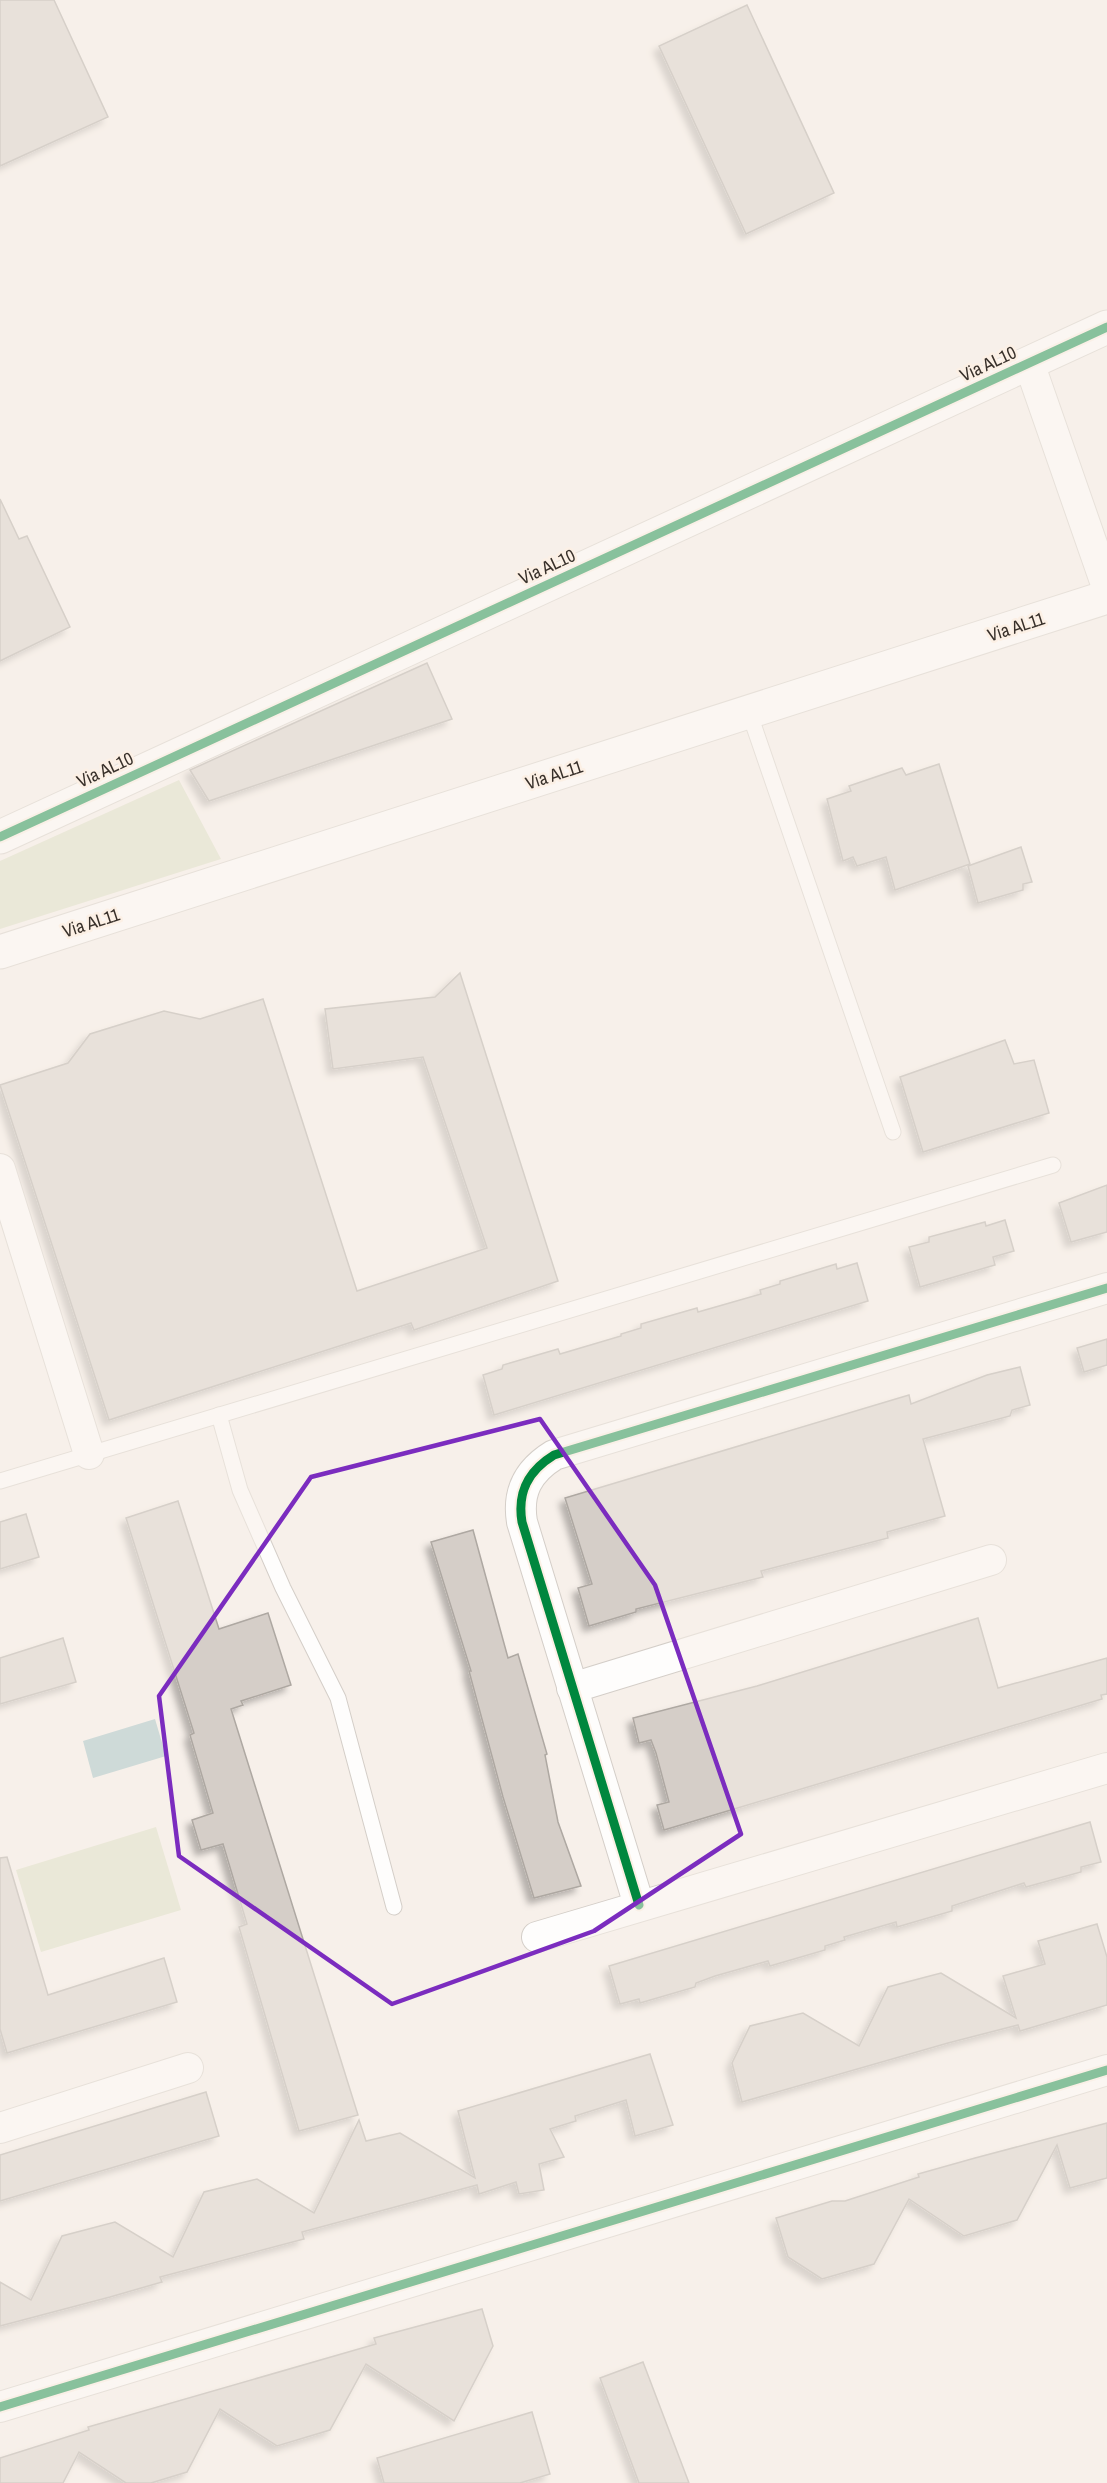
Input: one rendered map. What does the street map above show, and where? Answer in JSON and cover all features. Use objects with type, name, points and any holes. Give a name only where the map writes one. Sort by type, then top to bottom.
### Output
[{"type":"street","name":"Via AL10","points":[[0,837],[1107,327]]},
{"type":"street","points":[[1029,363],[1107,588]]},
{"type":"street","name":"Via AL11","points":[[0,952],[1107,597]]},
{"type":"street","points":[[0,1169],[89,1454]]},
{"type":"street","points":[[639,1905],[519,1507],[526,1480],[542,1463],[554,1455],[1107,1288]]},
{"type":"street","points":[[573,1688],[992,1560]]},
{"type":"street","points":[[537,1937],[1107,1768]]},
{"type":"street","points":[[0,2128],[188,2068]]},
{"type":"street","points":[[0,2407],[1107,2070]]},
{"type":"lane","points":[[749,712],[893,1132]]},
{"type":"lane","points":[[0,1481],[1053,1165]]},
{"type":"lane","points":[[219,1415],[240,1490],[283,1588],[338,1698],[394,1907]]},
{"type":"highlighted area","points":[[540,1419],[655,1585],[741,1834],[594,1931],[392,2004],[179,1856],[159,1696],[311,1477]]},
{"type":"green space","points":[[179,780],[221,859],[0,929],[0,861]]},
{"type":"green space","points":[[156,1827],[181,1910],[41,1952],[16,1870]]},
{"type":"water","points":[[155,1719],[166,1756],[93,1778],[83,1741]]},
{"type":"building","points":[[0,0],[54,0],[108,117],[0,166]]},
{"type":"building","points":[[747,5],[834,193],[746,234],[659,46]]},
{"type":"building","points":[[0,499],[19,539],[27,536],[70,627],[0,661]]},
{"type":"building","points":[[427,663],[452,719],[209,801],[190,770]]},
{"type":"building","points":[[939,764],[970,864],[895,890],[886,857],[857,866],[853,857],[843,861],[827,799],[851,791],[849,786],[902,768],[906,775]]},
{"type":"building","points":[[1021,847],[1032,882],[1023,884],[1023,890],[978,903],[968,866]]},
{"type":"building","points":[[460,973],[558,1281],[414,1330],[411,1323],[109,1420],[0,1085],[68,1063],[90,1034],[164,1011],[200,1019],[263,999],[357,1291],[487,1248],[423,1057],[333,1069],[325,1009],[435,997]]},
{"type":"building","points":[[1005,1040],[1014,1064],[1034,1060],[1049,1113],[923,1152],[900,1077]]},
{"type":"building","points":[[1107,1185],[1107,1232],[1071,1242],[1059,1203]]},
{"type":"building","points":[[1005,1220],[1014,1251],[993,1257],[995,1265],[920,1287],[909,1247],[929,1242],[929,1237],[985,1222],[986,1226]]},
{"type":"building","points":[[857,1263],[868,1301],[494,1415],[483,1375],[502,1369],[503,1365],[558,1349],[560,1354],[621,1336],[621,1334],[641,1328],[641,1324],[697,1308],[698,1312],[761,1294],[760,1290],[780,1284],[780,1281],[836,1264],[837,1269]]},
{"type":"building","points":[[1107,1339],[1107,1365],[1084,1372],[1077,1348]]},
{"type":"building","points":[[1020,1367],[1030,1405],[1012,1410],[1010,1416],[923,1439],[945,1516],[887,1532],[888,1538],[761,1571],[763,1577],[636,1609],[636,1612],[589,1626],[578,1588],[592,1584],[565,1498],[909,1395],[911,1404],[987,1375]]},
{"type":"building","points":[[178,1501],[219,1629],[268,1613],[291,1685],[241,1701],[243,1705],[231,1709],[358,2115],[299,2131],[239,1927],[247,1924],[223,1844],[201,1850],[192,1820],[213,1813],[190,1735],[194,1733],[126,1518]]},
{"type":"building","points":[[26,1514],[39,1557],[0,1569],[0,1522]]},
{"type":"building","points":[[473,1530],[508,1658],[518,1654],[547,1754],[545,1755],[558,1822],[581,1886],[534,1898],[503,1797],[469,1671],[471,1671],[431,1542]]},
{"type":"building","points":[[978,1618],[998,1688],[1107,1658],[1107,1694],[1101,1695],[1102,1699],[664,1830],[657,1805],[669,1802],[656,1753],[651,1740],[639,1743],[633,1718],[757,1686]]},
{"type":"building","points":[[63,1638],[76,1682],[0,1704],[0,1658]]},
{"type":"building","points":[[1090,1822],[1101,1862],[1081,1867],[1081,1872],[1026,1887],[1024,1883],[952,1906],[952,1911],[897,1927],[896,1922],[844,1937],[845,1940],[825,1946],[825,1950],[770,1966],[768,1961],[715,1976],[696,1983],[695,1987],[640,2003],[639,1999],[620,2004],[609,1966]]},
{"type":"building","points":[[7,1857],[48,1995],[164,1958],[177,2002],[7,2053],[0,2029],[0,1858]]},
{"type":"building","points":[[1097,1924],[1107,1957],[1107,2005],[1020,2031],[1018,2025],[948,2043],[742,2102],[732,2063],[750,2026],[803,2013],[859,2046],[888,1987],[941,1973],[1016,2018],[1003,1976],[1045,1964],[1038,1941]]},
{"type":"building","points":[[650,2054],[673,2125],[635,2136],[626,2100],[575,2116],[576,2121],[550,2129],[564,2157],[539,2164],[544,2190],[519,2194],[516,2182],[479,2194],[477,2185],[302,2232],[304,2239],[160,2277],[162,2282],[0,2326],[0,2282],[31,2300],[62,2236],[115,2222],[173,2257],[204,2192],[257,2179],[314,2213],[359,2120],[366,2141],[400,2133],[475,2178],[458,2111]]},
{"type":"building","points":[[206,2092],[219,2136],[0,2201],[0,2155]]},
{"type":"building","points":[[1107,2123],[1107,2178],[1070,2188],[1057,2145],[1017,2220],[964,2236],[909,2199],[874,2264],[822,2279],[788,2257],[776,2218],[832,2201],[845,2201],[919,2177],[918,2174]]},
{"type":"building","points":[[482,2309],[493,2346],[454,2421],[366,2364],[330,2430],[277,2446],[220,2409],[187,2472],[151,2483],[126,2483],[79,2452],[63,2483],[0,2483],[0,2458],[89,2430],[88,2427],[376,2344],[374,2338]]},
{"type":"building","points":[[643,2362],[689,2483],[639,2483],[600,2378]]},
{"type":"building","points":[[532,2412],[550,2474],[520,2483],[384,2483],[377,2458]]},
{"type":"cycle path","points":[[0,837],[1107,327]]},
{"type":"cycle path","points":[[639,1905],[522,1522],[521,1501],[531,1475],[554,1455],[1107,1288]]},
{"type":"cycle path","points":[[0,2407],[1107,2070]]}]
